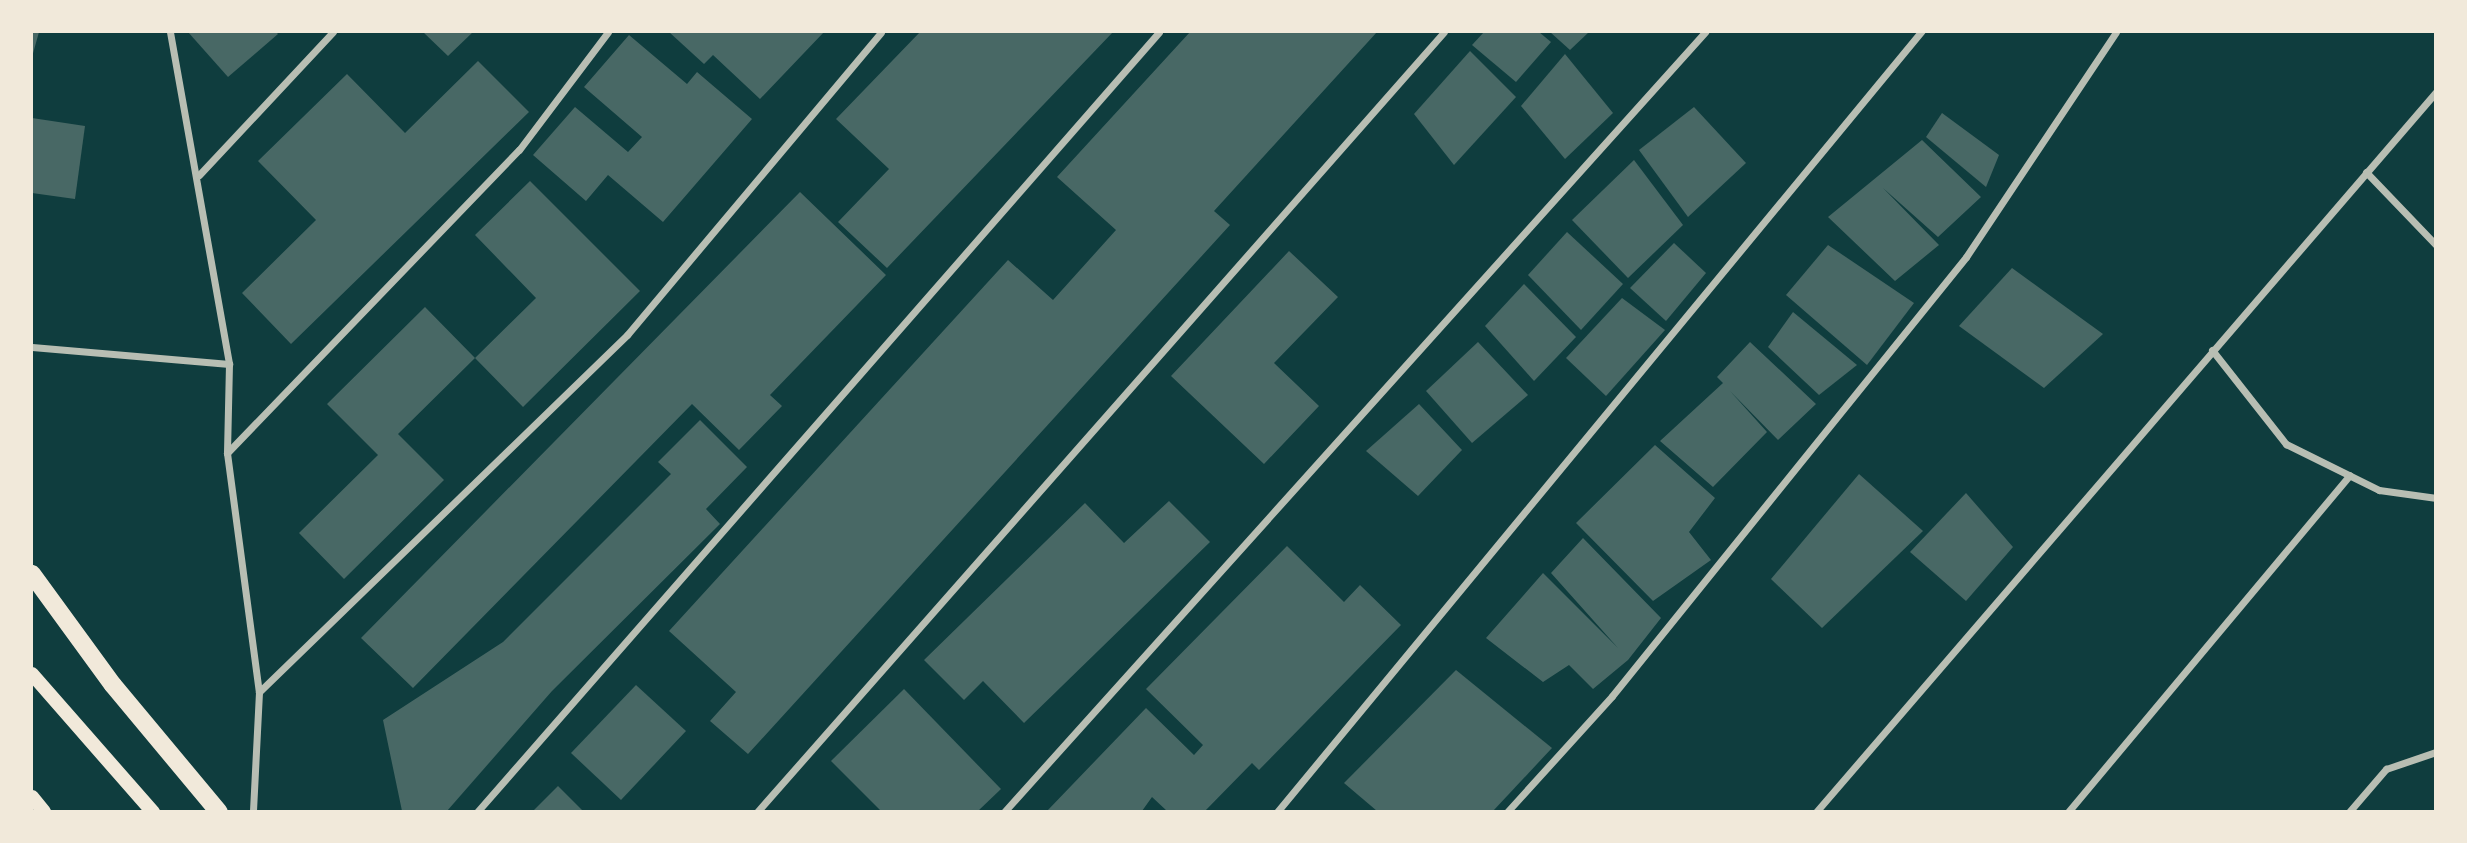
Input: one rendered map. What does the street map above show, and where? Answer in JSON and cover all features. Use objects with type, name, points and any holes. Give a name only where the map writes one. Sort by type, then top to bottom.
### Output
[{"type":"main road","points":[[32,574],[113,685],[219,811]]},
{"type":"main road","points":[[32,674],[153,811]]},
{"type":"main road","points":[[32,797],[44,811]]},
{"type":"street","points":[[170,32],[199,175],[229,364],[227,453],[259,692],[253,811]]},
{"type":"street","points":[[199,175],[333,32]]},
{"type":"street","points":[[227,453],[519,150],[608,32]]},
{"type":"street","points":[[259,692],[627,335],[881,32]]},
{"type":"street","points":[[477,811],[1159,32]]},
{"type":"street","points":[[757,811],[1444,32]]},
{"type":"street","points":[[1004,811],[1705,32]]},
{"type":"street","points":[[1277,811],[1921,32]]},
{"type":"street","points":[[1507,811],[1612,696],[1966,257],[2116,32]]},
{"type":"street","points":[[1816,811],[2435,92]]},
{"type":"street","points":[[2366,172],[2435,245]]},
{"type":"street","points":[[32,346],[229,364]]},
{"type":"street","points":[[2212,350],[2286,444],[2379,490],[2435,498]]},
{"type":"street","points":[[2068,811],[2350,475]]},
{"type":"street","points":[[2348,811],[2386,769],[2435,751]]},
{"type":"building","points":[[32,32],[39,32],[32,57]]},
{"type":"building","points":[[188,32],[276,32],[278,34],[228,77]]},
{"type":"building","points":[[423,32],[473,32],[448,56]]},
{"type":"building","points":[[669,32],[824,32],[760,99],[713,55],[704,64]]},
{"type":"building","points":[[920,32],[1113,32],[887,268],[838,222],[889,169],[836,119]]},
{"type":"building","points":[[1190,32],[1377,32],[1214,211],[1230,225],[748,754],[710,721],[736,692],[669,631],[1008,260],[1053,300],[1116,230],[1057,177]]},
{"type":"building","points":[[1484,32],[1539,32],[1551,42],[1516,82],[1472,45]]},
{"type":"building","points":[[1550,32],[1589,32],[1570,50]]},
{"type":"building","points":[[629,35],[687,84],[697,72],[752,119],[663,222],[608,175],[586,201],[533,155],[575,107],[628,152],[642,137],[584,87]]},
{"type":"building","points":[[1470,51],[1516,97],[1454,165],[1414,114]]},
{"type":"building","points":[[1565,54],[1613,113],[1565,159],[1521,106]]},
{"type":"building","points":[[478,61],[529,112],[291,344],[242,293],[316,220],[258,161],[347,74],[405,133]]},
{"type":"building","points":[[1694,107],[1746,163],[1688,217],[1639,150]]},
{"type":"building","points":[[1942,113],[1999,155],[1986,187],[1926,137]]},
{"type":"building","points":[[32,118],[85,126],[75,199],[32,193]]},
{"type":"building","points":[[1922,140],[1981,197],[1938,237],[1883,188],[1939,245],[1895,281],[1828,217]]},
{"type":"building","points":[[1634,160],[1683,225],[1628,278],[1572,220]]},
{"type":"building","points":[[530,181],[640,291],[523,407],[475,358],[536,298],[475,235]]},
{"type":"building","points":[[800,192],[886,275],[770,395],[782,406],[739,450],[692,404],[413,688],[361,638]]},
{"type":"building","points":[[1567,232],[1623,284],[1581,330],[1528,275]]},
{"type":"building","points":[[1674,243],[1706,273],[1666,321],[1630,288]]},
{"type":"building","points":[[1828,245],[1914,303],[1867,365],[1786,295]]},
{"type":"building","points":[[1289,251],[1338,297],[1274,363],[1319,406],[1264,464],[1171,376]]},
{"type":"building","points":[[2012,268],[2103,334],[2044,388],[1959,326]]},
{"type":"building","points":[[1524,284],[1576,337],[1534,381],[1485,326]]},
{"type":"building","points":[[1622,298],[1665,330],[1606,396],[1566,358]]},
{"type":"building","points":[[425,307],[475,358],[398,434],[444,480],[344,579],[299,533],[378,455],[327,404]]},
{"type":"building","points":[[1793,312],[1857,365],[1819,395],[1768,347]]},
{"type":"building","points":[[1478,342],[1528,395],[1472,443],[1426,391]]},
{"type":"building","points":[[1750,342],[1816,404],[1778,440],[1730,391],[1767,432],[1713,487],[1660,441],[1723,383],[1717,377]]},
{"type":"building","points":[[1419,404],[1462,450],[1418,496],[1366,451]]},
{"type":"building","points":[[700,420],[747,467],[706,509],[720,524],[552,691],[447,811],[402,811],[383,720],[503,642],[671,474],[658,462]]},
{"type":"building","points":[[1655,445],[1715,498],[1689,532],[1711,560],[1653,601],[1576,523]]},
{"type":"building","points":[[1859,474],[1923,531],[1822,628],[1771,579]]},
{"type":"building","points":[[1966,493],[2013,547],[1966,601],[1910,552]]},
{"type":"building","points":[[1169,501],[1210,542],[1024,723],[983,681],[964,700],[924,660],[1085,503],[1124,543]]},
{"type":"building","points":[[1583,538],[1661,618],[1628,660],[1593,689],[1569,665],[1543,682],[1486,638],[1543,573],[1618,648],[1551,573]]},
{"type":"building","points":[[1287,546],[1344,602],[1360,585],[1401,625],[1259,770],[1252,763],[1205,811],[1167,811],[1152,797],[1142,811],[1047,811],[1146,708],[1194,755],[1203,745],[1146,689]]},
{"type":"building","points":[[1456,670],[1552,748],[1493,811],[1377,811],[1344,783]]},
{"type":"building","points":[[636,685],[686,731],[621,800],[571,753]]},
{"type":"building","points":[[904,689],[1001,789],[978,811],[881,811],[831,761]]},
{"type":"building","points":[[558,786],[583,811],[533,811]]}]
